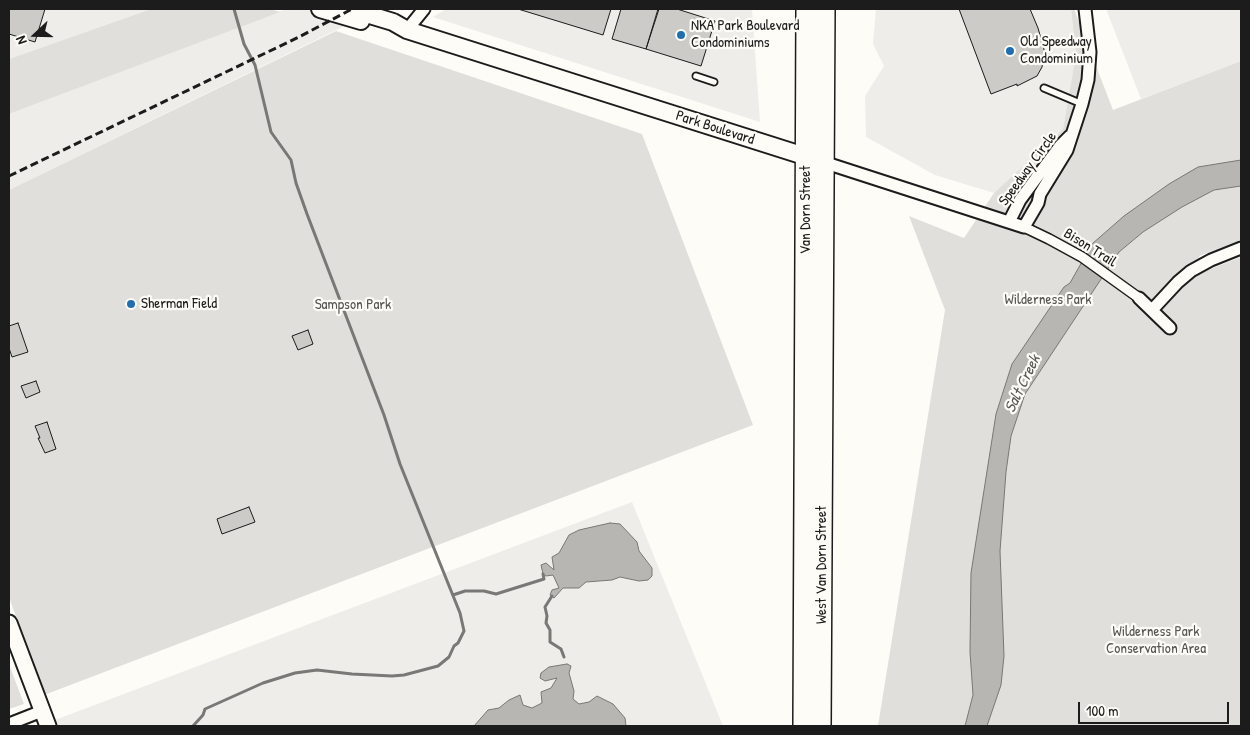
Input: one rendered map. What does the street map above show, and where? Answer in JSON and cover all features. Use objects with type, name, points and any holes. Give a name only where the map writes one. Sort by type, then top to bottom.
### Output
[{"type":"main road","name":"Park Boulevard","points":[[320,9],[391,30],[407,30]]},
{"type":"main road","name":"Park Boulevard","points":[[350,9],[393,22],[407,30],[824,162]]},
{"type":"main road","name":"Van Dorn Street","points":[[805,412],[806,9]]},
{"type":"main road","name":"Van Dorn Street","points":[[822,404],[825,9]]},
{"type":"main road","name":"West Van Dorn Street","points":[[821,726],[822,404]]},
{"type":"main road","name":"West Van Dorn Street","points":[[803,726],[805,412]]},
{"type":"street","points":[[407,30],[424,9]]},
{"type":"street","name":"Speedway Circle","points":[[1024,227],[1038,203],[1040,194],[1067,150],[1082,104],[1088,80],[1090,52],[1086,9]]},
{"type":"street","name":"Speedway Circle","points":[[1009,222],[1020,200],[1060,146],[1072,134]]},
{"type":"street","name":"Park Boulevard","points":[[824,162],[1024,227]]},
{"type":"street","name":"Bison Trail","points":[[1024,227],[1059,244],[1106,273],[1136,296]]},
{"type":"street","points":[[1152,310],[1178,282],[1191,272],[1211,260],[1241,248]]},
{"type":"street","points":[[1136,296],[1170,328]]},
{"type":"street","points":[[9,623],[48,726]]},
{"type":"street","points":[[9,724],[42,711]]},
{"type":"lane","points":[[696,76],[714,82]]},
{"type":"lane","points":[[1044,88],[1082,104]]},
{"type":"shaded area","points":[[9,9],[151,9],[9,59]]},
{"type":"shaded area","points":[[286,9],[379,9],[9,190],[9,114]]},
{"type":"shaded area","points":[[446,9],[752,9],[760,122],[433,17]]},
{"type":"shaded area","points":[[876,9],[1071,9],[1076,54],[1063,129],[994,193],[935,175],[866,137],[865,96],[884,66],[873,44]]},
{"type":"shaded area","points":[[1106,9],[1241,9],[1241,61],[1141,99]]},
{"type":"shaded area","points":[[632,502],[723,726],[58,726],[55,720]]},
{"type":"green space","points":[[151,9],[270,9],[280,12],[9,114],[9,59]]},
{"type":"green space","name":"Wilderness Park","points":[[1071,9],[1074,9],[1113,110],[1241,61],[1241,240],[1199,256],[1205,271],[1241,257],[1241,726],[878,726],[945,310],[909,216],[964,238],[994,193],[1063,129],[1076,54]]},
{"type":"green space","name":"Sampson Park","points":[[336,31],[642,134],[753,425],[44,695],[9,597],[9,190]]},
{"type":"green space","points":[[9,664],[24,704],[9,709]]},
{"type":"water","name":"Salt Creek","points":[[1241,160],[1241,186],[1214,190],[1182,207],[1143,232],[1119,252],[1025,394],[1011,436],[1006,472],[1000,551],[1004,656],[1001,685],[987,726],[965,726],[973,695],[970,652],[971,573],[996,414],[1012,364],[1064,287],[1070,283],[1092,244],[1124,216],[1169,184],[1198,167]]},
{"type":"water","points":[[610,523],[620,524],[637,542],[639,551],[652,568],[652,576],[648,580],[639,581],[620,577],[612,580],[586,582],[579,588],[563,588],[554,598],[550,595],[552,590],[559,588],[553,575],[546,576],[543,574],[541,565],[546,563],[554,570],[552,557],[559,553],[569,535],[579,530]]},
{"type":"water","points":[[567,664],[571,666],[569,673],[574,691],[573,699],[579,704],[589,702],[597,696],[613,704],[625,718],[626,726],[474,726],[488,710],[499,708],[509,700],[520,695],[523,705],[532,708],[542,703],[541,692],[551,688],[557,678],[545,681],[540,678],[541,673],[549,667]]},
{"type":"building","points":[[9,9],[45,9],[35,42],[9,34]]},
{"type":"building","points":[[518,9],[611,9],[603,35]]},
{"type":"building","name":"NKA Park Boulevard Condominiums","points":[[621,9],[658,9],[646,49],[612,39]]},
{"type":"building","name":"NKA Park Boulevard Condominiums","points":[[659,9],[677,9],[715,21],[701,66],[646,49]]},
{"type":"building","name":"Old Speedway Condominium","points":[[959,9],[1030,9],[1045,53],[1042,67],[1037,76],[1017,86],[1017,84],[991,94]]},
{"type":"building","points":[[18,323],[28,352],[12,357],[9,348],[9,326]]},
{"type":"building","points":[[308,330],[313,344],[298,350],[292,336]]},
{"type":"building","points":[[36,381],[40,392],[26,398],[21,386]]},
{"type":"building","points":[[47,422],[56,449],[45,453],[35,426]]},
{"type":"building","points":[[249,507],[255,522],[222,534],[217,519]]},
{"type":"waterway","points":[[193,726],[203,715],[205,709],[263,683],[295,673],[317,670],[392,676],[404,675],[438,666],[449,657],[464,631],[460,613],[400,464],[384,415],[307,214],[296,183],[291,160],[271,132],[255,65],[244,44],[234,9]]},
{"type":"waterway","points":[[453,595],[465,591],[484,591],[496,594],[544,579],[543,574]]},
{"type":"waterway","points":[[552,596],[545,607],[546,623],[550,630],[550,642],[561,649],[564,657]]},
{"type":"railway","points":[[9,176],[299,37],[352,9]]},
{"type":"place","name":"NKA Park Boulevard Condominiums","points":[[681,35]]},
{"type":"place","name":"Old Speedway Condominium","points":[[1010,51]]},
{"type":"place","name":"Sherman Field","points":[[131,304]]},
{"type":"park label","name":"Wilderness Park Conservation Area","points":[[1156,640]]}]
